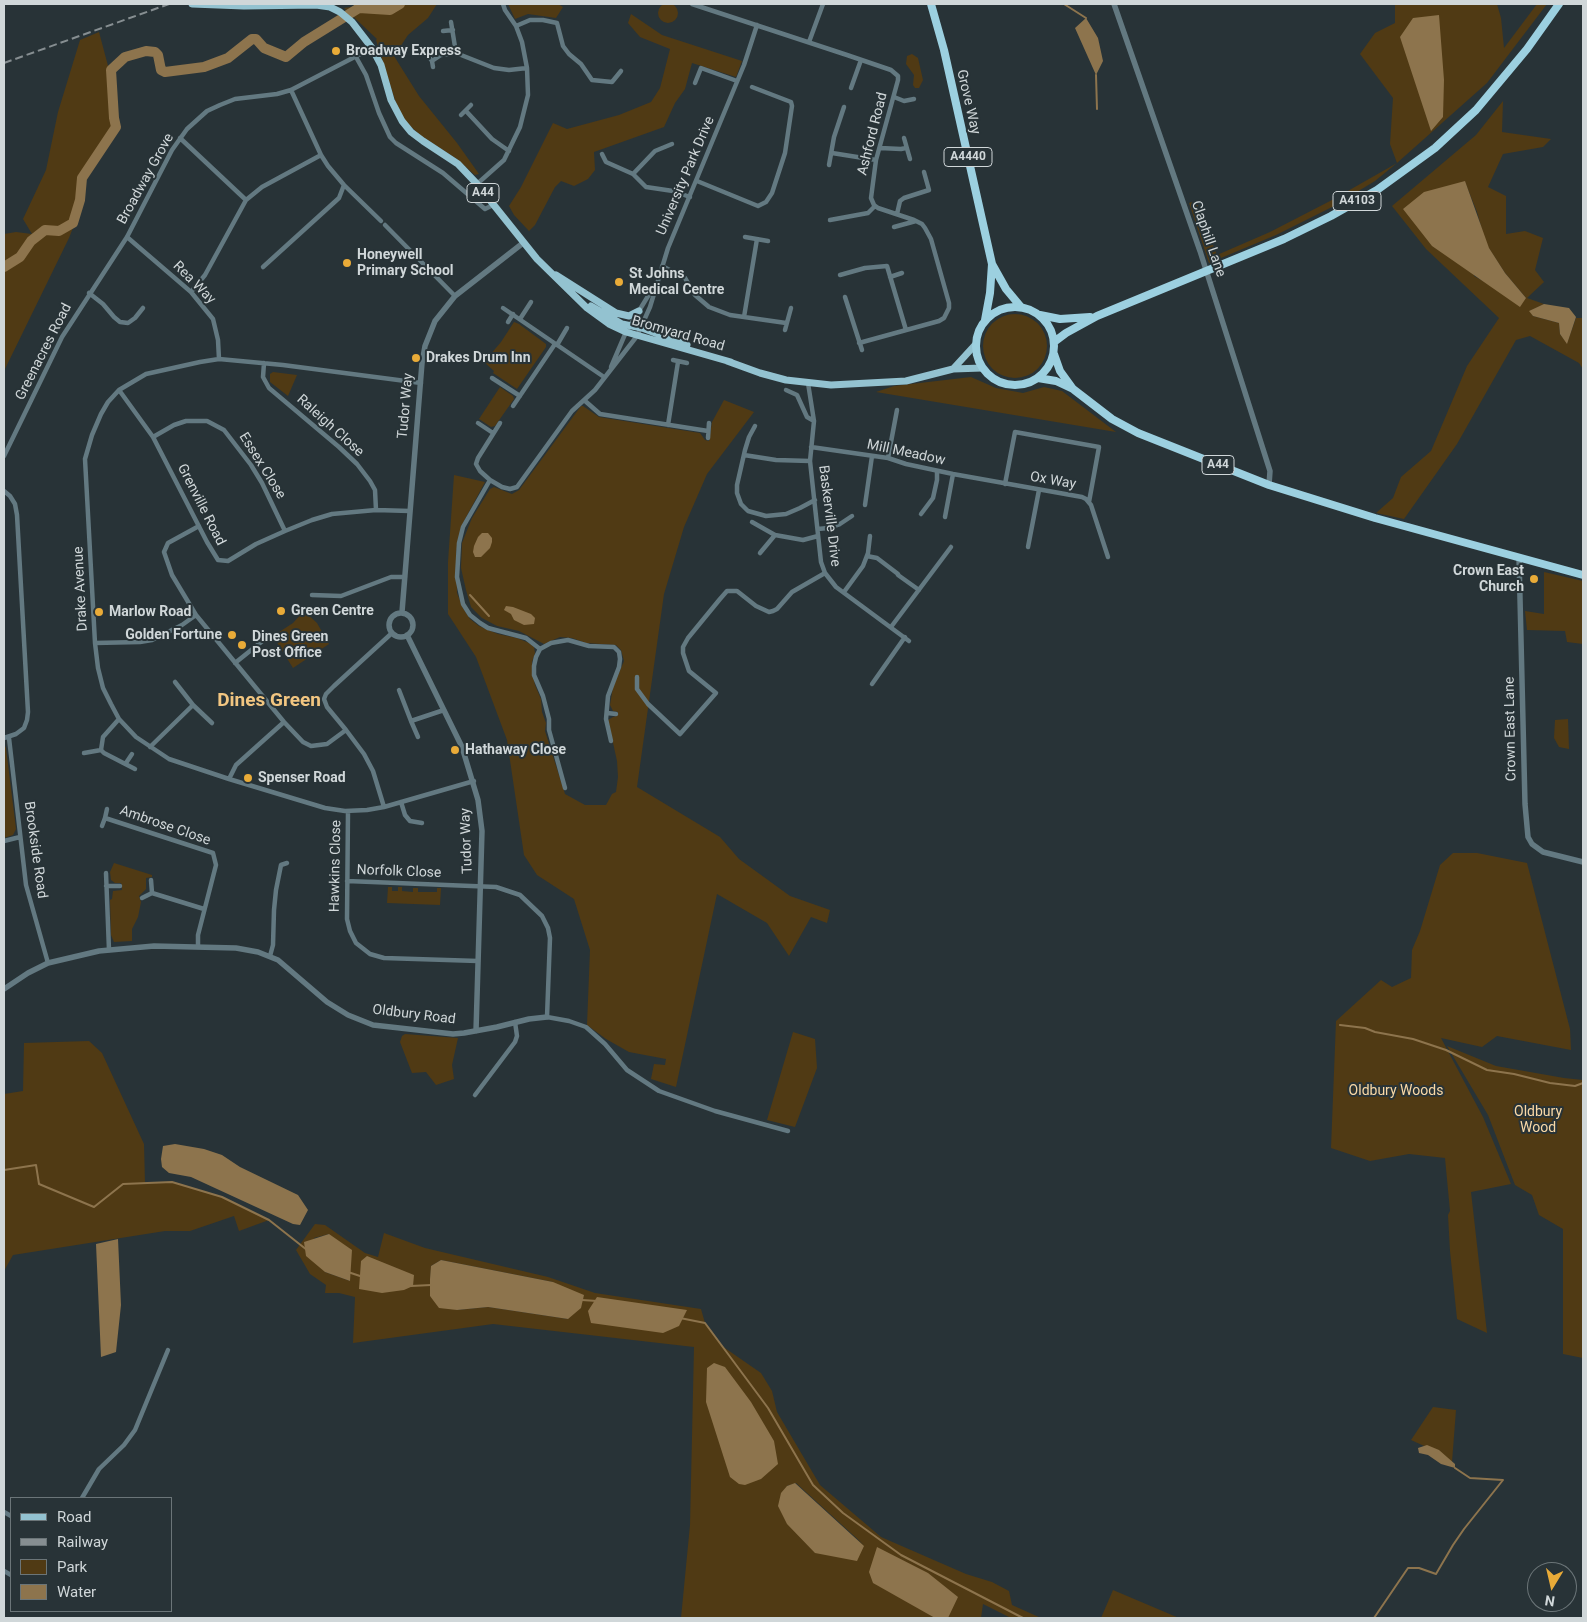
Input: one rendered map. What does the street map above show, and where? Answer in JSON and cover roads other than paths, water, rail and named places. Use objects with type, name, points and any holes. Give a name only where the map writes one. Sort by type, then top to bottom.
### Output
[{"type":"highway","name":"Grove Way","points":[[931,4],[944,50],[992,264],[990,293],[985,320]]},
{"type":"highway","name":"A4103","points":[[1054,342],[1097,316],[1284,239],[1331,216],[1377,190],[1435,148],[1476,110],[1528,50],[1559,4]]},
{"type":"highway","name":"Grove Way","points":[[992,264],[1006,289],[1021,307]]},
{"type":"highway","points":[[1021,307],[1040,315],[1050,327],[1054,342],[1054,354],[1045,371],[1038,378],[1014,386],[1002,383],[991,377],[982,368],[975,345],[978,332],[985,320],[1001,309],[1021,307]]},
{"type":"highway","name":"A4103","points":[[1040,315],[1079,319],[1097,316]]},
{"type":"highway","name":"A44","points":[[1054,354],[1060,371],[1073,389]]},
{"type":"highway","name":"A44","points":[[1038,378],[1056,381],[1073,389],[1112,419],[1138,433],[1269,485],[1366,515],[1583,575]]},
{"type":"main road","name":"Bromyard Road","points":[[192,4],[244,6],[316,5],[330,7],[340,12],[352,22],[372,48],[381,65],[391,100],[402,122],[424,142],[458,164],[477,184],[543,266],[586,308],[609,324],[628,329],[642,328],[772,376],[808,383],[832,385],[906,381],[953,369],[982,368]]},
{"type":"main road","points":[[543,266],[616,313],[629,316],[640,311]]},
{"type":"main road","name":"Bromyard Road","points":[[628,329],[637,336],[731,362]]},
{"type":"main road","points":[[953,369],[975,345]]},
{"type":"street","points":[[477,184],[497,168],[510,151],[526,106],[527,68],[522,42],[516,26],[503,4]]},
{"type":"street","name":"Ashford Road","points":[[692,4],[891,70],[897,75],[898,80],[894,97],[883,130],[876,160],[871,192],[872,202],[875,206]]},
{"type":"street","points":[[809,42],[822,4]]},
{"type":"street","name":"Claphill Lane","points":[[1114,4],[1200,252],[1270,471],[1269,485]]},
{"type":"street","points":[[516,26],[530,20],[557,23],[563,46],[581,64],[592,80],[612,82],[620,71]]},
{"type":"street","points":[[451,22],[456,53]]},
{"type":"street","name":"University Park Drive","points":[[609,370],[642,328],[662,266],[737,81],[757,25]]},
{"type":"street","points":[[443,32],[453,30]]},
{"type":"street","name":"Broadway Grove","points":[[127,236],[180,138],[199,117],[207,111],[235,100],[291,90],[372,48]]},
{"type":"street","points":[[432,61],[441,55],[456,53],[494,68],[509,70],[527,68]]},
{"type":"street","points":[[427,54],[432,61],[433,67]]},
{"type":"street","points":[[356,57],[366,75],[379,113],[390,137],[396,143],[443,173],[485,209],[493,205]]},
{"type":"street","points":[[851,88],[860,60]]},
{"type":"street","points":[[695,83],[701,68],[737,81]]},
{"type":"street","points":[[697,181],[758,206],[766,202],[772,193],[785,153],[792,106],[791,102],[752,87]]},
{"type":"street","points":[[291,90],[321,155],[344,185],[455,296]]},
{"type":"street","points":[[894,97],[904,101],[914,99]]},
{"type":"street","points":[[461,115],[471,105]]},
{"type":"street","points":[[829,165],[836,128],[844,107]]},
{"type":"street","points":[[466,111],[492,139],[510,151]]},
{"type":"street","points":[[180,138],[246,200]]},
{"type":"street","points":[[904,138],[910,159]]},
{"type":"street","points":[[633,174],[655,151],[672,144]]},
{"type":"street","points":[[880,148],[906,148]]},
{"type":"street","points":[[832,153],[876,160]]},
{"type":"street","points":[[602,154],[606,162],[633,174],[646,187],[672,191],[690,197]]},
{"type":"street","points":[[191,292],[206,275],[246,200],[262,187],[321,155]]},
{"type":"street","points":[[897,214],[900,201],[929,190],[924,172]]},
{"type":"street","points":[[263,267],[339,198],[344,185]]},
{"type":"street","points":[[830,220],[850,218],[868,213],[875,206],[922,224],[931,239],[949,303],[949,308],[944,318],[939,321],[859,343]]},
{"type":"street","points":[[894,227],[916,221]]},
{"type":"street","name":"Rea Way","points":[[127,236],[191,292],[214,319],[218,340],[218,359]]},
{"type":"street","name":"Greenacres Road","points":[[4,456],[62,337],[127,236]]},
{"type":"street","points":[[745,237],[768,241]]},
{"type":"street","points":[[744,317],[757,239]]},
{"type":"street","name":"Tudor Way","points":[[402,612],[421,383],[424,354],[430,332],[455,296],[523,243]]},
{"type":"street","points":[[662,266],[685,278],[695,295],[709,307],[730,315],[786,324]]},
{"type":"street","points":[[840,275],[865,268],[887,266],[906,330]]},
{"type":"street","points":[[890,277],[902,273]]},
{"type":"street","points":[[500,423],[476,464],[480,471],[490,480],[510,489],[517,487],[572,410],[595,390],[609,370],[628,329],[656,282]]},
{"type":"street","points":[[89,293],[103,304],[120,322],[128,322],[135,318],[143,308]]},
{"type":"street","points":[[845,297],[862,350]]},
{"type":"street","points":[[520,319],[531,302]]},
{"type":"street","points":[[503,308],[604,377]]},
{"type":"street","points":[[785,330],[791,308]]},
{"type":"street","points":[[508,322],[513,314]]},
{"type":"street","points":[[513,406],[568,328]]},
{"type":"street","name":"Drake Avenue","points":[[421,383],[218,359],[146,374],[119,390],[108,402],[101,414],[92,435],[86,460],[95,643],[98,668],[103,688],[119,719],[136,737],[169,759],[325,808],[348,811],[384,807],[474,781]]},
{"type":"street","points":[[668,425],[676,361],[686,363]]},
{"type":"street","name":"Raleigh Close","points":[[264,363],[263,377],[269,388],[339,447],[357,464],[370,481],[375,490],[376,510]]},
{"type":"street","points":[[492,378],[520,396]]},
{"type":"street","name":"Baskerville Drive","points":[[808,383],[814,421],[810,460],[821,562],[825,573],[827,578],[844,592],[907,639],[872,684]]},
{"type":"street","name":"Grenville Road","points":[[119,390],[153,437],[216,558],[225,562],[285,531],[332,514],[376,510],[410,511]]},
{"type":"street","points":[[786,390],[797,394],[806,417],[814,421]]},
{"type":"street","points":[[584,400],[600,414],[708,431]]},
{"type":"street","points":[[888,458],[897,410]]},
{"type":"street","name":"Essex Close","points":[[153,437],[174,425],[186,421],[207,421],[224,430],[262,483],[285,531]]},
{"type":"street","points":[[708,438],[709,422]]},
{"type":"street","points":[[478,423],[493,433]]},
{"type":"street","points":[[755,426],[749,437],[737,484],[737,493],[741,504],[748,511],[766,516],[786,514],[815,500]]},
{"type":"street","name":"Ox Way","points":[[1089,502],[1082,497],[1005,484],[1015,432],[1099,447],[1089,502],[1108,557]]},
{"type":"street","name":"Mill Meadow","points":[[812,447],[888,458],[953,474],[945,517]]},
{"type":"street","points":[[744,455],[776,460],[810,460]]},
{"type":"street","points":[[865,505],[872,456]]},
{"type":"street","points":[[921,514],[935,492],[937,471]]},
{"type":"street","points":[[953,474],[1005,484]]},
{"type":"street","points":[[490,480],[463,527],[459,543],[457,577],[463,604],[470,615],[488,628],[526,638],[540,650]]},
{"type":"street","points":[[4,490],[15,504],[17,515],[28,712],[28,720],[24,728],[6,738]]},
{"type":"street","points":[[1028,547],[1039,490]]},
{"type":"street","points":[[818,529],[840,524],[852,516]]},
{"type":"street","points":[[752,522],[775,535],[803,540],[818,536]]},
{"type":"street","points":[[198,526],[168,543],[164,552],[172,575],[196,615],[284,722],[303,742],[311,746],[327,744],[346,730]]},
{"type":"street","points":[[760,553],[775,535]]},
{"type":"street","points":[[844,592],[863,566],[867,556],[870,536]]},
{"type":"street","points":[[891,627],[951,547]]},
{"type":"street","points":[[867,556],[877,558],[919,590]]},
{"type":"street","name":"Crown East Lane","points":[[1519,557],[1527,832],[1530,841],[1539,850],[1583,862]]},
{"type":"street","points":[[637,677],[637,689],[648,704],[680,734],[716,693],[689,671],[682,653],[683,647],[688,638],[727,591],[737,591],[756,606],[769,612],[777,608],[792,592],[825,573]]},
{"type":"street","points":[[312,595],[341,596],[392,577],[405,577]]},
{"type":"street","name":"Tudor Way","points":[[392,632],[389,622],[396,613],[408,614],[414,625],[412,631],[407,635],[462,747],[474,781],[482,831],[476,1032]]},
{"type":"street","points":[[95,643],[152,640],[182,625],[196,615]]},
{"type":"street","points":[[384,807],[373,771],[364,754],[325,704],[326,694],[392,632],[402,637],[407,635]]},
{"type":"street","points":[[236,663],[270,635]]},
{"type":"street","points":[[566,788],[549,730],[549,719],[543,696],[534,675],[536,657],[540,650],[551,643],[568,640],[580,645],[614,647],[619,652],[619,667],[608,696],[606,724],[611,741]]},
{"type":"street","points":[[175,682],[193,705],[212,723]]},
{"type":"street","points":[[399,690],[418,737]]},
{"type":"street","points":[[150,747],[193,705]]},
{"type":"street","points":[[411,721],[444,710]]},
{"type":"street","points":[[607,713],[616,714]]},
{"type":"street","points":[[101,750],[103,737],[119,719]]},
{"type":"street","points":[[229,779],[236,764],[284,722]]},
{"type":"street","name":"Brookside Road","points":[[6,738],[26,885],[48,963]]},
{"type":"street","points":[[84,752],[101,750],[109,756],[135,768]]},
{"type":"street","points":[[126,763],[132,754]]},
{"type":"street","points":[[401,802],[405,815],[410,821],[422,823]]},
{"type":"street","name":"Ambrose Close","points":[[102,826],[107,809]]},
{"type":"street","name":"Hawkins Close","points":[[348,811],[347,919],[356,943],[370,954],[384,958],[478,961]]},
{"type":"street","name":"Ambrose Close","points":[[105,818],[213,853],[216,865],[198,935],[198,946]]},
{"type":"street","points":[[4,841],[20,837]]},
{"type":"street","points":[[270,956],[273,945],[276,890],[281,865],[287,863]]},
{"type":"street","points":[[106,873],[109,950]]},
{"type":"street","points":[[151,880],[152,893]]},
{"type":"street","name":"Norfolk Close","points":[[347,881],[496,887],[520,895],[542,916],[548,928],[550,938],[547,1017]]},
{"type":"street","points":[[106,886],[120,886]]},
{"type":"street","points":[[142,898],[152,893],[204,909]]},
{"type":"street","name":"Oldbury Road","points":[[4,989],[28,973],[48,963],[109,950],[154,946],[236,948],[270,956],[290,968],[327,1002],[348,1015],[373,1025],[453,1034],[476,1032],[537,1017],[569,1021],[586,1027],[605,1044],[627,1070],[659,1091],[715,1111],[788,1131]]},
{"type":"street","points":[[475,1095],[515,1042],[517,1036],[515,1022]]},
{"type":"street","points":[[83,1497],[98,1469],[124,1445],[135,1430],[168,1350]]},
{"type":"water","points":[[1439,15],[1444,80],[1443,117],[1431,131],[1400,37],[1413,18]]},
{"type":"water","points":[[1086,18],[1098,38],[1103,61],[1096,75],[1075,28]]},
{"type":"water","points":[[1465,181],[1489,248],[1505,273],[1526,298],[1520,307],[1432,246],[1403,209],[1424,192]]},
{"type":"water","points":[[1544,304],[1569,308],[1576,317],[1567,344],[1560,334],[1559,323],[1533,316],[1529,311]]},
{"type":"water","points":[[482,533],[488,533],[492,538],[492,542],[490,548],[481,557],[475,557],[473,552],[474,546]]},
{"type":"water","points":[[506,606],[531,614],[535,618],[534,624],[524,625],[514,620],[511,614],[504,610]]},
{"type":"water","points":[[175,1144],[204,1149],[222,1155],[240,1167],[298,1195],[308,1210],[300,1225],[293,1224],[191,1177],[169,1173],[162,1167],[163,1146]]},
{"type":"water","points":[[329,1234],[352,1250],[350,1281],[325,1272],[306,1256],[304,1242]]},
{"type":"water","points":[[118,1239],[121,1305],[116,1352],[101,1357],[96,1244]]},
{"type":"water","points":[[367,1256],[414,1275],[413,1286],[404,1290],[382,1293],[359,1289],[361,1261]]},
{"type":"water","points":[[441,1260],[553,1282],[584,1295],[581,1308],[568,1319],[488,1307],[457,1310],[439,1308],[430,1296],[430,1279],[431,1266]]},
{"type":"water","points":[[597,1297],[687,1310],[679,1326],[663,1333],[591,1323],[588,1311]]},
{"type":"water","points":[[714,1363],[725,1367],[751,1402],[774,1441],[778,1464],[761,1479],[745,1485],[739,1484],[730,1477],[706,1402],[707,1368]]},
{"type":"water","points":[[1427,1445],[1439,1450],[1455,1464],[1455,1468],[1441,1464],[1428,1455],[1419,1453],[1418,1448]]},
{"type":"water","points":[[795,1483],[864,1546],[857,1561],[815,1553],[787,1524],[778,1506],[781,1493],[787,1486]]},
{"type":"water","points":[[877,1547],[928,1573],[958,1597],[948,1618],[935,1618],[873,1583],[869,1572]]},
{"type":"waterway","points":[[4,267],[20,257],[31,241],[45,230],[59,231],[73,223],[80,200],[82,178],[116,127],[111,70],[125,57],[146,51],[155,52],[158,55],[161,70],[165,72],[204,67],[228,58],[252,39],[256,39],[264,48],[286,57],[304,42],[359,8],[390,10],[400,4]]},
{"type":"waterway","points":[[1064,4],[1086,18]]},
{"type":"waterway","points":[[1096,75],[1097,109]]},
{"type":"waterway","points":[[470,595],[489,616]]},
{"type":"waterway","points":[[1340,1025],[1365,1028],[1375,1032],[1413,1039],[1446,1050],[1487,1070],[1514,1074],[1550,1083],[1575,1086],[1583,1083]]},
{"type":"waterway","points":[[4,1170],[36,1165],[39,1184],[94,1207],[123,1184],[172,1182],[222,1197],[269,1220],[307,1250]]},
{"type":"waterway","points":[[348,1272],[360,1276]]},
{"type":"waterway","points":[[411,1286],[431,1285]]},
{"type":"waterway","points":[[582,1300],[597,1301]]},
{"type":"waterway","points":[[680,1318],[705,1323],[768,1408],[813,1485],[843,1513],[901,1555],[1023,1618]]},
{"type":"waterway","points":[[1374,1618],[1408,1568],[1419,1568],[1436,1574],[1464,1529],[1503,1480],[1470,1478],[1455,1468]]},
{"type":"railway","points":[[4,63],[169,4]]},
{"type":"place","name":"Broadway Express","points":[[336,51]]},
{"type":"place","name":"Honeywell Primary School","points":[[347,263]]},
{"type":"place","name":"St Johns Medical Centre","points":[[619,282]]},
{"type":"place","name":"Drakes Drum Inn","points":[[416,358]]},
{"type":"place","name":"Crown East Church","points":[[1534,579]]},
{"type":"place","name":"Green Centre","points":[[281,611]]},
{"type":"place","name":"Marlow Road","points":[[99,612]]},
{"type":"place","name":"Golden Fortune","points":[[232,635]]},
{"type":"place","name":"Dines Green Post Office","points":[[242,645]]},
{"type":"place","name":"Hathaway Close","points":[[455,750]]},
{"type":"place","name":"Spenser Road","points":[[248,778]]},
{"type":"district","name":"Dines Green","points":[[269,701]]},
{"type":"park label","name":"Oldbury Woods","points":[[1396,1091]]},
{"type":"park label","name":"Oldbury Wood","points":[[1538,1120]]}]
